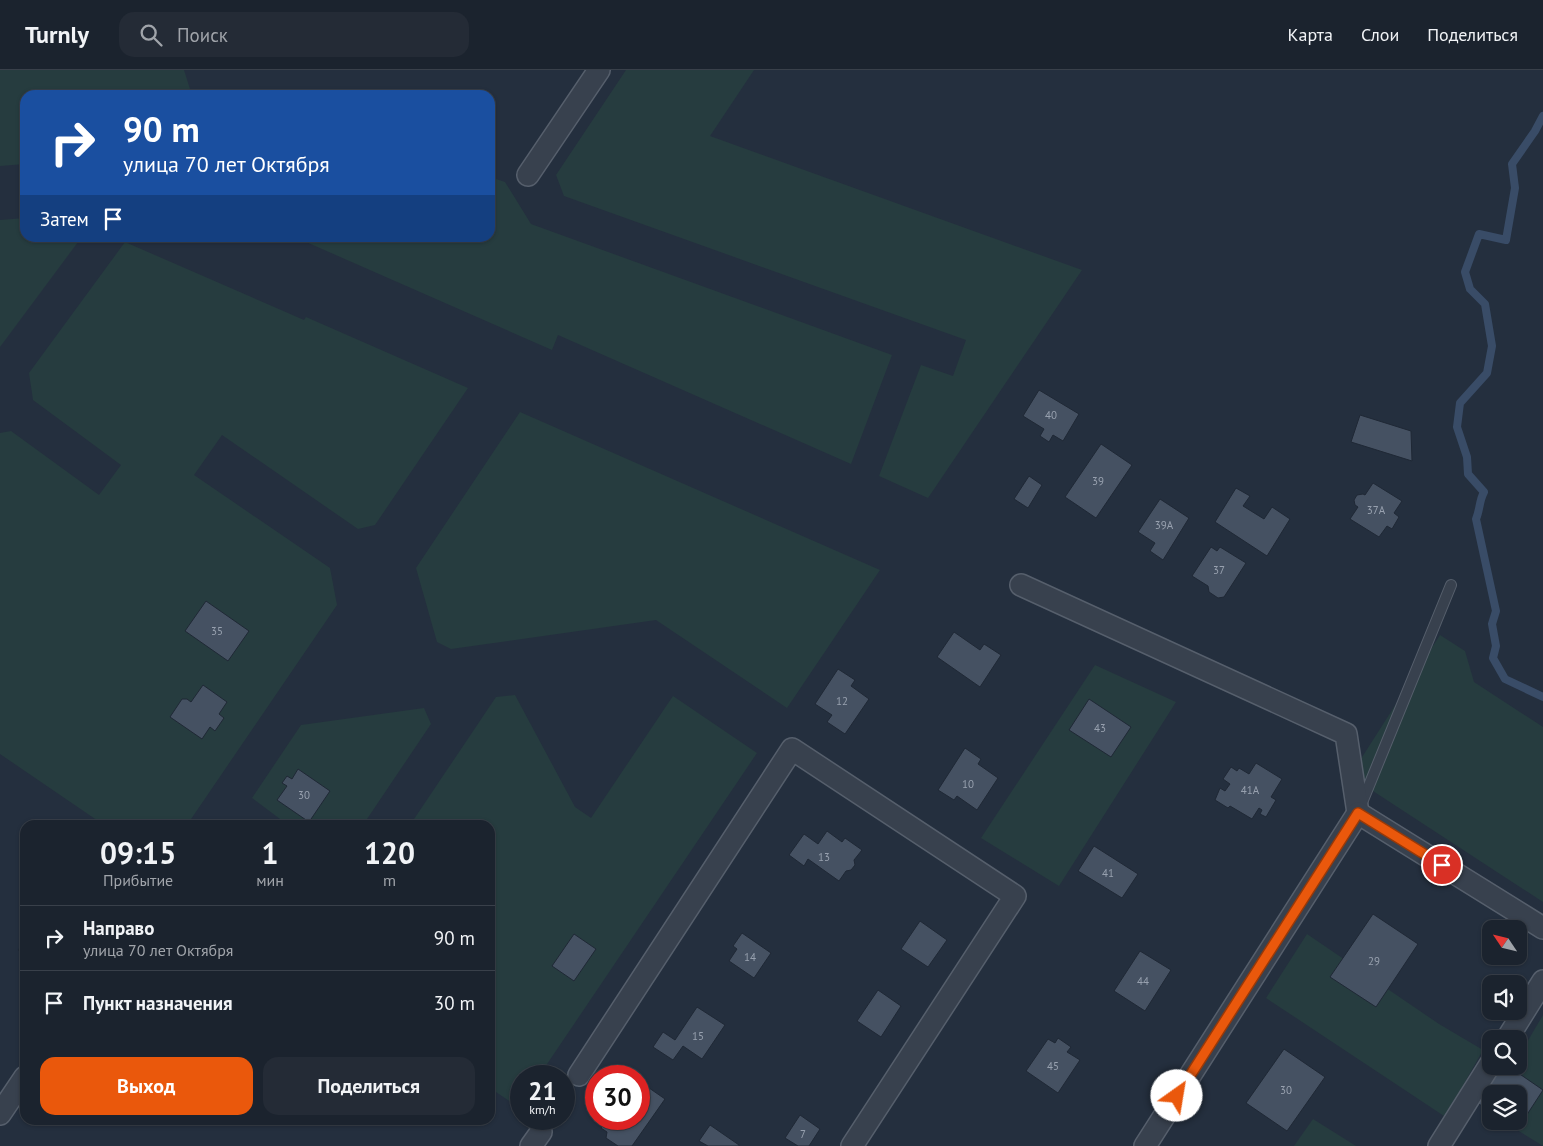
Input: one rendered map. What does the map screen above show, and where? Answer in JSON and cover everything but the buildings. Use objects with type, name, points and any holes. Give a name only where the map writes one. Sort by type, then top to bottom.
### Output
[{"type":"street","points":[[528,175],[599,70]]},
{"type":"street","points":[[1021,585],[1346,734],[1358,813],[1146,1146]]},
{"type":"street","points":[[579,1075],[792,749],[1015,896],[852,1146]]},
{"type":"street","points":[[1358,813],[1543,928]]},
{"type":"street","points":[[1513,1030],[1543,981]]},
{"type":"street","points":[[1439,1146],[1483,1075]]},
{"type":"street","points":[[0,1114],[20,1085]]},
{"type":"lane","points":[[1358,813],[1450,585]]},
{"type":"green space","points":[[0,70],[184,70],[189,90],[20,90],[20,164],[0,166]]},
{"type":"green space","points":[[626,70],[754,70],[710,136],[1082,270],[928,498],[879,476],[921,365],[953,376],[966,340],[564,196],[556,175]]},
{"type":"green space","points":[[495,179],[505,182],[531,224],[892,355],[851,464],[558,335],[552,350],[306,242],[495,242]]},
{"type":"green space","points":[[20,218],[20,242],[78,242],[0,347],[0,220]]},
{"type":"green space","points":[[125,242],[304,320],[306,317],[468,388],[375,525],[358,529],[222,435],[194,475],[330,568],[337,605],[190,820],[97,820],[0,754],[0,433],[11,431],[99,495],[121,465],[33,400],[29,373]]},
{"type":"green space","points":[[520,412],[880,570],[787,708],[656,620],[451,649],[437,642],[416,568]]},
{"type":"green space","points":[[1440,635],[1465,651],[1474,682],[1543,727],[1543,902],[1350,776]]},
{"type":"green space","points":[[1095,665],[1176,702],[1059,886],[981,838]]},
{"type":"green space","points":[[515,695],[575,807],[591,818],[673,696],[757,753],[546,1065],[510,1065],[510,1102],[495,1091],[495,820],[413,820],[496,697]]},
{"type":"green space","points":[[424,708],[431,724],[366,820],[281,820],[252,798],[301,725]]},
{"type":"green space","points":[[1307,934],[1439,1024],[1482,1049],[1482,1052],[1444,1116],[1266,998]]},
{"type":"green space","points":[[1543,1015],[1543,1146],[1517,1130],[1527,1130],[1527,1085],[1516,1085],[1513,1075],[1527,1075],[1527,1042]]},
{"type":"green space","points":[[1313,1119],[1356,1146],[1294,1146]]},
{"type":"waterway","points":[[1543,116],[1512,164],[1515,188],[1506,240],[1479,234],[1465,272],[1470,289],[1485,304],[1492,346],[1487,373],[1460,403],[1457,427],[1467,457],[1468,474],[1484,492],[1476,519],[1496,611],[1492,624],[1496,646],[1493,658],[1505,679],[1543,697]]},
{"type":"route","points":[[1177,1096],[1358,813],[1442,865]]}]
